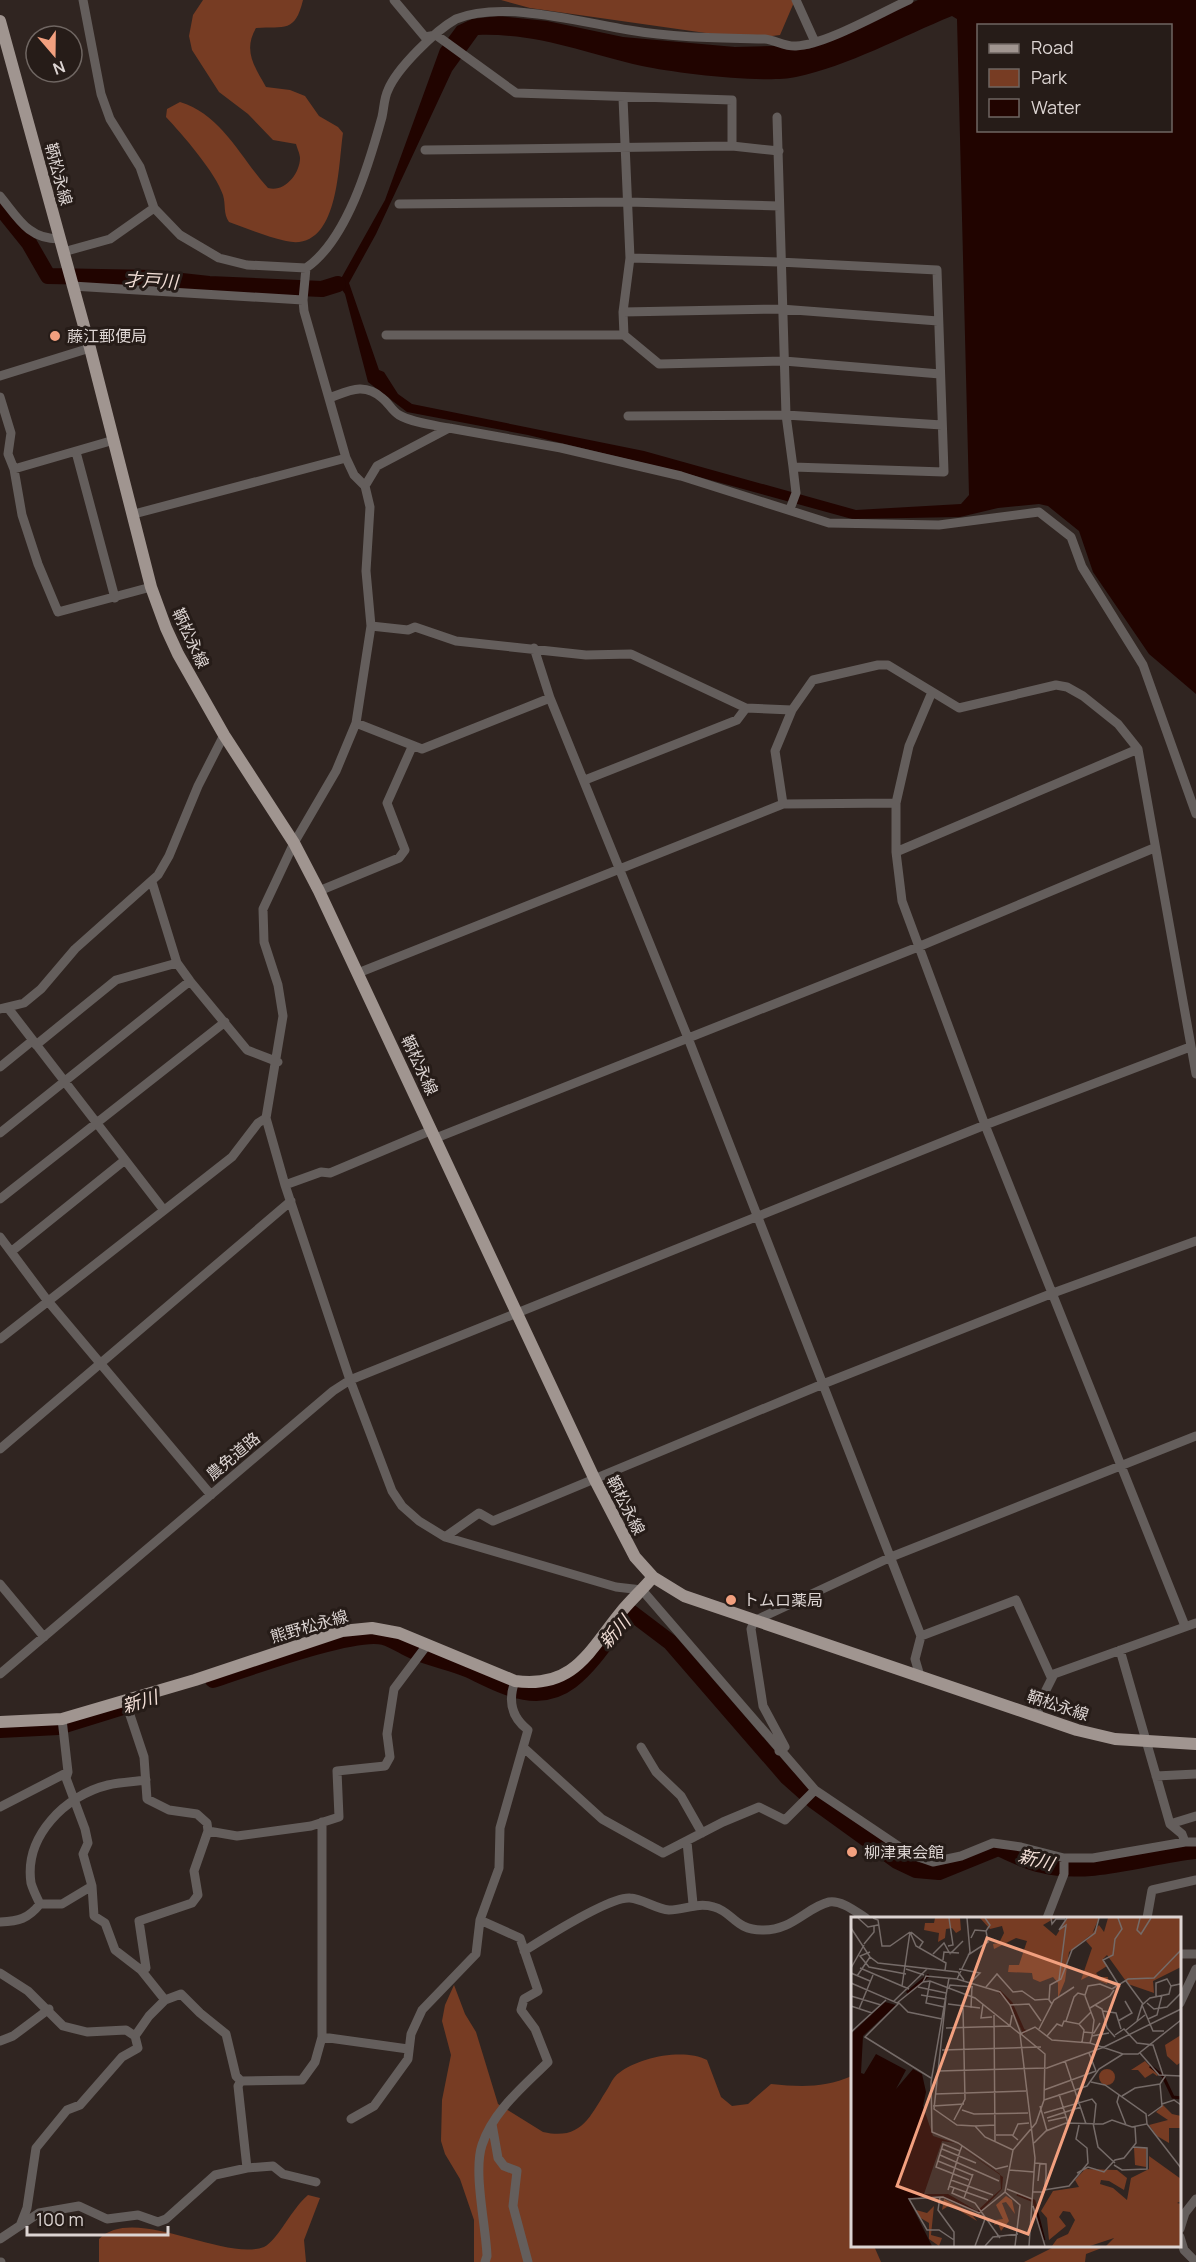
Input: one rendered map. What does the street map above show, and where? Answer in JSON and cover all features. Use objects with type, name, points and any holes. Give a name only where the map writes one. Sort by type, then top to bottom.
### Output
[{"type":"main road","name":"鞆松永線","points":[[0,21],[90,348],[151,587],[178,654],[224,735],[294,843],[319,891],[595,1480],[622,1536],[635,1557],[653,1577],[684,1596],[1037,1717],[1115,1739],[1196,1744]]},
{"type":"main road","name":"熊野松永線","points":[[0,1722],[63,1725],[125,1700],[342,1631],[372,1628],[399,1633],[515,1681],[531,1683],[551,1680],[569,1672],[585,1660],[622,1611],[653,1577]]},
{"type":"street","points":[[83,0],[101,94],[110,119],[140,167],[154,208],[180,236],[219,258],[247,265],[306,268],[326,251],[341,228],[365,169],[388,90],[418,50],[458,18],[479,11],[498,9],[553,13],[627,30],[707,39],[768,39],[794,46],[815,42],[909,0]]},
{"type":"street","points":[[394,0],[425,37],[436,35],[516,93],[732,100],[732,146]]},
{"type":"street","points":[[796,0],[815,42]]},
{"type":"street","points":[[623,98],[627,148],[630,258],[623,312],[624,335]]},
{"type":"street","points":[[777,117],[779,262],[786,415],[796,493],[791,506]]},
{"type":"street","points":[[425,150],[732,146],[779,151]]},
{"type":"street","points":[[0,196],[31,233],[44,239],[59,239]]},
{"type":"street","points":[[399,204],[627,202],[779,206]]},
{"type":"street","points":[[63,252],[110,239],[154,208]]},
{"type":"street","points":[[630,258],[779,262],[936,270],[944,472],[793,467]]},
{"type":"street","points":[[306,268],[304,291],[345,458],[354,475],[365,486],[370,507],[366,571],[371,626],[356,723],[336,771],[294,843],[262,909],[264,942],[278,985],[283,1016],[278,1062],[266,1118],[285,1185],[350,1380],[392,1491],[402,1506],[419,1521],[445,1537],[616,1587],[642,1590],[815,1790],[910,1854],[933,1862],[962,1856],[993,1844],[1021,1847],[1064,1858],[1094,1858],[1196,1842]]},
{"type":"street","points":[[72,284],[304,291]]},
{"type":"street","points":[[623,312],[781,309],[939,321]]},
{"type":"street","points":[[386,335],[624,335],[659,364],[784,362],[940,374]]},
{"type":"street","points":[[0,375],[90,348]]},
{"type":"street","points":[[329,398],[359,387],[368,389],[382,397],[398,414],[423,423],[561,448],[681,476],[791,506],[829,523],[939,525],[1039,512],[1071,537],[1082,567],[1143,665],[1196,814]]},
{"type":"street","points":[[0,397],[10,433],[8,454],[14,468],[21,515],[58,612],[151,587]]},
{"type":"street","points":[[628,416],[786,415],[942,425]]},
{"type":"street","points":[[365,486],[377,465],[449,428]]},
{"type":"street","points":[[14,468],[114,440]]},
{"type":"street","points":[[76,452],[115,598]]},
{"type":"street","points":[[134,514],[345,458]]},
{"type":"street","points":[[371,626],[408,630],[415,627],[456,641],[586,655],[631,654],[746,708],[792,710]]},
{"type":"street","points":[[534,648],[550,698],[621,868],[921,1636],[915,1659],[920,1676]]},
{"type":"street","points":[[783,804],[775,751],[792,710],[813,680],[878,665],[888,665],[959,708],[1056,685],[1067,687],[1083,696],[1118,724],[1138,749],[1196,1074]]},
{"type":"street","points":[[932,692],[909,746],[896,803],[896,852],[902,900],[985,1125],[1185,1626]]},
{"type":"street","points":[[356,723],[412,747],[422,749],[550,698]]},
{"type":"street","points":[[585,780],[737,720],[746,708]]},
{"type":"street","points":[[163,1209],[34,1043],[4,1008],[24,1003],[41,989],[75,948],[152,882],[169,856],[198,786],[224,735]]},
{"type":"street","points":[[319,891],[399,858],[405,850],[387,802],[412,747]]},
{"type":"street","points":[[896,852],[1138,749]]},
{"type":"street","points":[[358,973],[783,804],[896,803]]},
{"type":"street","points":[[285,1185],[321,1172],[330,1173],[688,1038],[918,947],[1154,848]]},
{"type":"street","points":[[152,882],[177,963],[247,1050],[278,1062]]},
{"type":"street","points":[[0,1067],[116,980],[177,963]]},
{"type":"street","points":[[0,1133],[190,981]]},
{"type":"street","points":[[0,1199],[225,1022]]},
{"type":"street","name":"農免道路","points":[[0,1674],[350,1380],[985,1125],[1190,1047]]},
{"type":"street","points":[[0,1339],[232,1157],[258,1123],[266,1118]]},
{"type":"street","points":[[12,1251],[125,1160]]},
{"type":"street","points":[[0,1449],[99,1362],[291,1201]]},
{"type":"street","points":[[0,1237],[47,1300],[211,1495]]},
{"type":"street","points":[[445,1537],[478,1513],[493,1521],[823,1384],[1053,1293],[1196,1241]]},
{"type":"street","points":[[779,1751],[784,1747],[763,1706],[751,1629],[754,1621],[891,1557],[1120,1464],[1196,1436]]},
{"type":"street","points":[[0,1584],[44,1637]]},
{"type":"street","points":[[921,1636],[1016,1600],[1051,1677]]},
{"type":"street","points":[[1037,1717],[1054,1674],[1196,1623]]},
{"type":"street","points":[[208,1831],[237,1836],[322,1822],[339,1817],[337,1771],[385,1766],[390,1757],[387,1734],[394,1689],[427,1645]]},
{"type":"street","points":[[1120,1650],[1170,1824],[1182,1834],[1185,1842]]},
{"type":"street","points":[[351,2119],[374,2106],[408,2059],[411,2034],[422,2010],[476,1954],[480,1920],[499,1868],[500,1828],[528,1730],[516,1721],[510,1696],[515,1681]]},
{"type":"street","points":[[125,1700],[144,1757],[147,1799],[169,1810],[197,1814],[207,1822],[208,1831],[194,1871],[198,1895],[192,1903],[139,1921],[146,1968],[141,1970]]},
{"type":"street","points":[[63,1725],[68,1772],[66,1778],[88,1843],[83,1854],[92,1886],[94,1916],[105,1923],[115,1950],[141,1970],[165,2000]]},
{"type":"street","points":[[523,1746],[602,1819],[663,1853],[759,1807],[785,1820],[815,1790]]},
{"type":"street","points":[[641,1747],[656,1772],[681,1796],[702,1833]]},
{"type":"street","points":[[0,1807],[68,1772]]},
{"type":"street","points":[[1156,1776],[1196,1774]]},
{"type":"street","points":[[40,1904],[32,1885],[31,1868],[40,1838],[59,1810],[107,1785],[146,1780]]},
{"type":"street","points":[[1170,1824],[1196,1816]]},
{"type":"street","points":[[135,2036],[149,2016],[165,2000],[181,1994],[226,2034],[236,2076],[242,2081],[302,2080],[315,2062],[322,2037],[322,1822]]},
{"type":"street","points":[[687,1842],[693,1904]]},
{"type":"street","points":[[1047,1917],[1064,1874],[1064,1858]]},
{"type":"street","points":[[1147,1917],[1152,1890],[1196,1880]]},
{"type":"street","points":[[40,1904],[62,1904],[92,1886]]},
{"type":"street","points":[[524,1951],[571,1922],[615,1900],[629,1898],[669,1910],[693,1904],[715,1907],[745,1928],[763,1930],[783,1927],[830,1902],[844,1905],[864,1917]]},
{"type":"street","points":[[0,1922],[17,1922],[30,1917],[40,1904]]},
{"type":"street","points":[[480,1920],[520,1938],[538,1991],[524,1999],[520,2010],[535,2029],[548,2062],[502,2109],[481,2146],[481,2189],[487,2256],[485,2262]]},
{"type":"street","points":[[1181,1999],[1196,1970]]},
{"type":"street","points":[[0,1973],[49,2009],[63,2026],[87,2032],[126,2030],[135,2036],[138,2048],[123,2057],[80,2105],[67,2110],[36,2148],[27,2208],[20,2226]]},
{"type":"street","points":[[0,2041],[13,2036],[49,2009]]},
{"type":"street","points":[[322,2037],[408,2049]]},
{"type":"street","points":[[242,2081],[238,2086],[247,2168]]},
{"type":"street","points":[[492,2124],[498,2158],[504,2166],[518,2171],[513,2206],[528,2262]]},
{"type":"street","points":[[0,2239],[39,2213],[79,2206],[106,2219],[138,2215],[158,2222],[166,2219],[215,2175],[247,2168],[273,2166],[283,2174],[316,2181]]},
{"type":"street","points":[[1181,2224],[1185,2213],[1196,2199]]},
{"type":"street","points":[[1181,2242],[1184,2250],[1196,2262]]},
{"type":"green space","points":[[203,0],[303,0],[296,18],[287,26],[256,28],[252,36],[250,51],[254,65],[266,87],[290,90],[305,96],[319,116],[338,127],[343,133],[337,185],[326,221],[317,234],[303,241],[286,241],[229,222],[223,195],[213,176],[166,117],[167,109],[180,102],[208,117],[229,138],[268,188],[280,188],[285,185],[297,170],[300,158],[296,144],[273,140],[248,114],[219,92],[192,50],[189,36],[193,15]]},
{"type":"green space","points":[[501,0],[795,0],[780,35],[748,39],[530,8]]},
{"type":"green space","points":[[454,1985],[465,2014],[476,2032],[498,2104],[543,2132],[567,2133],[576,2129],[590,2117],[617,2074],[638,2063],[662,2056],[686,2055],[707,2060],[721,2097],[732,2106],[748,2104],[771,2084],[812,2086],[832,2083],[851,2076],[851,2247],[874,2247],[881,2262],[474,2262],[474,2220],[460,2179],[445,2154],[441,2141],[442,2100],[451,2055],[442,2021],[445,2005]]},
{"type":"green space","points":[[308,2195],[320,2198],[304,2240],[306,2262],[99,2262],[99,2239],[114,2230],[134,2228],[156,2230],[226,2247],[247,2250],[264,2247],[275,2238]]},
{"type":"green space","points":[[1054,2247],[1104,2247],[1086,2254],[1085,2262],[1024,2262]]},
{"type":"water","points":[[918,0],[1196,0],[1196,694],[1149,654],[1093,572],[1079,531],[1048,506],[1039,504],[998,508],[960,517],[852,519],[681,472],[528,435],[407,412],[368,382],[345,294],[338,284],[385,200],[440,49],[457,26],[472,19],[498,16],[547,21],[623,37],[735,47],[773,46],[809,49]],"holes":[[[952,16],[957,19],[969,495],[961,504],[856,510],[644,451],[412,404],[398,394],[384,372],[379,370],[349,283],[376,234],[452,71],[478,35],[521,37],[675,72],[719,77],[782,79],[835,66]]]},
{"type":"waterway","name":"才戸川","points":[[0,207],[29,243],[48,276],[154,278],[209,284],[322,289],[338,284]]},
{"type":"waterway","name":"新川","points":[[213,1680],[300,1651],[369,1636],[388,1638],[413,1651],[462,1667],[506,1687],[532,1693],[545,1692],[558,1689],[579,1674],[595,1657],[629,1611],[670,1642],[787,1777],[814,1801],[897,1861],[916,1870],[939,1872],[998,1848],[1036,1864],[1080,1869],[1196,1851]]},
{"type":"waterway","name":"新川","points":[[0,1730],[58,1727],[142,1701]]},
{"type":"place","name":"藤江郵便局","points":[[55,336]]},
{"type":"place","name":"トムロ薬局","points":[[731,1600]]},
{"type":"place","name":"柳津東会館","points":[[852,1852]]}]
